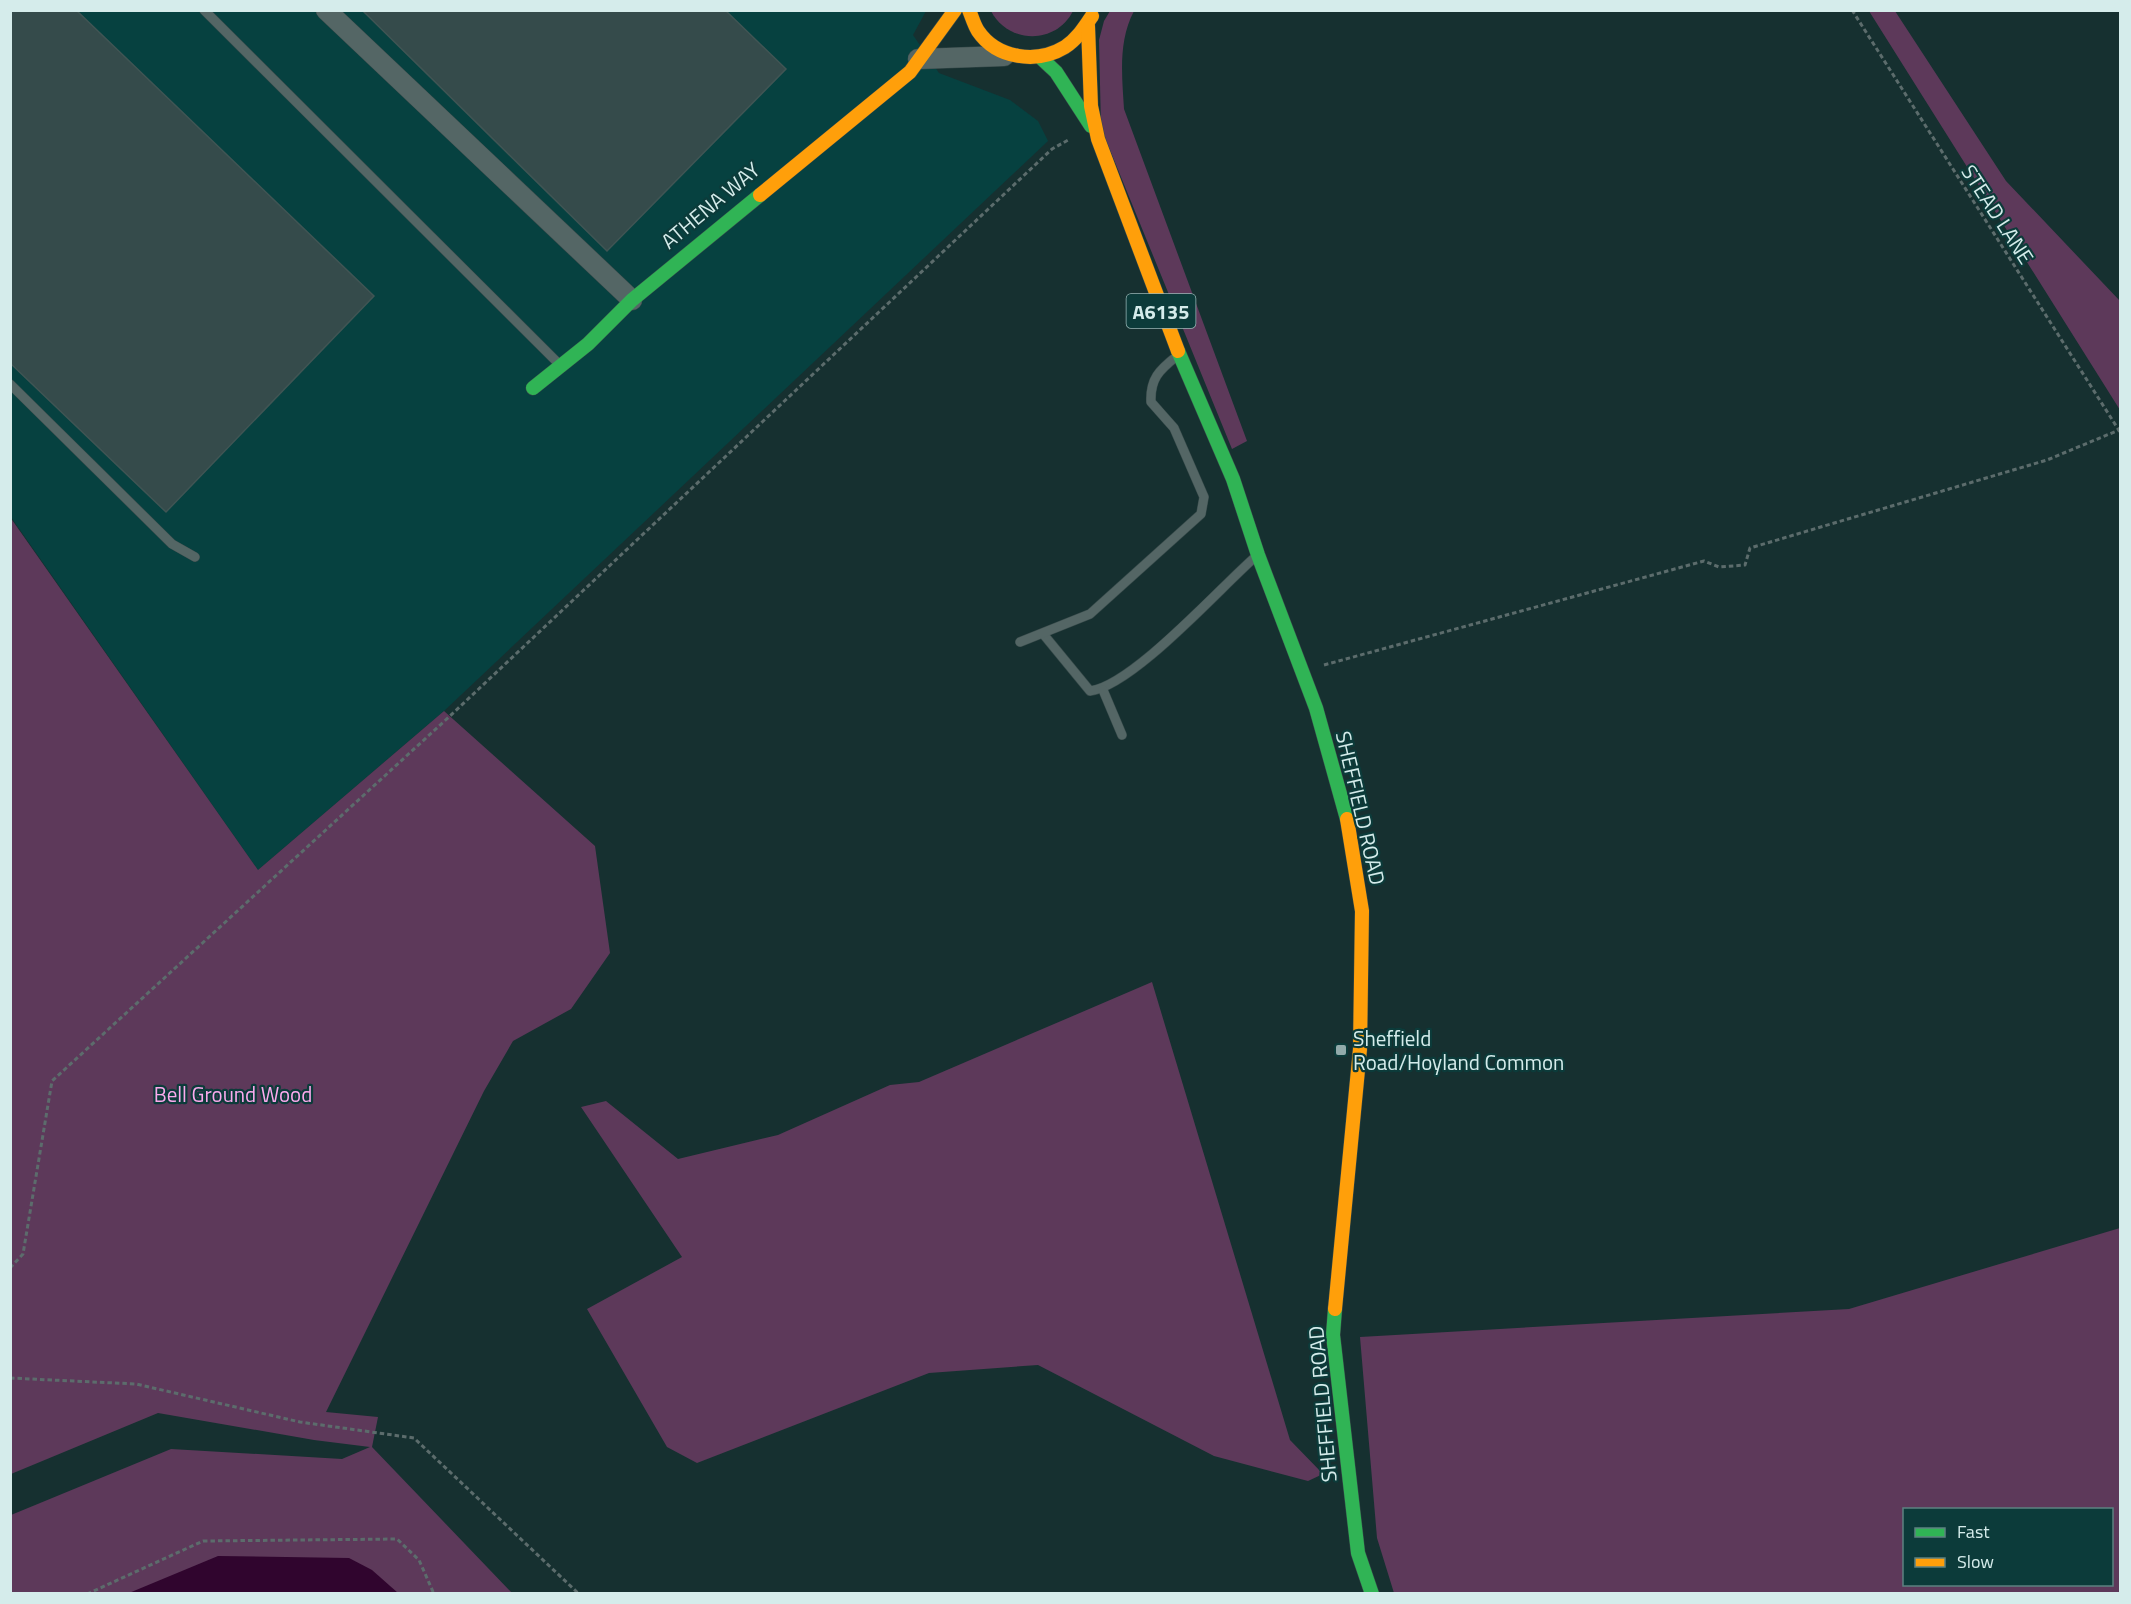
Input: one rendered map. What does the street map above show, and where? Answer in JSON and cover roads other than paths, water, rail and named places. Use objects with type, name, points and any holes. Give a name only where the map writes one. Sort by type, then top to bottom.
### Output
[{"type":"main road","name":"ATHENA WAY","points":[[533,388],[588,344],[632,300],[910,72],[955,10]]},
{"type":"main road","name":"A6135","points":[[969,10],[982,36],[999,50],[1019,57],[1041,58],[1061,51],[1076,41],[1088,26],[1094,10]]},
{"type":"main road","name":"SHEFFIELD ROAD","points":[[1088,26],[1091,106],[1095,134]]},
{"type":"main road","name":"SHEFFIELD ROAD","points":[[1041,58],[1056,72],[1095,134],[1141,258],[1233,479],[1258,555],[1316,708],[1347,820],[1362,911],[1360,1049],[1332,1335],[1358,1553],[1372,1593]]},
{"type":"street","points":[[326,10],[632,300]]},
{"type":"street","points":[[918,59],[946,60],[981,55],[1019,57]]},
{"type":"lane","points":[[204,10],[560,366]]},
{"type":"lane","points":[[1020,642],[1090,614],[1201,514],[1204,497],[1174,428],[1151,402],[1152,381],[1159,370],[1180,354]]},
{"type":"lane","points":[[10,384],[171,544],[195,556]]},
{"type":"lane","points":[[1044,634],[1090,691],[1103,690],[1149,657],[1258,555]]},
{"type":"lane","points":[[1103,690],[1122,735]]},
{"type":"place","name":"Sheffield Road/Hoyland Common","points":[[1341,1050]]},
{"type":"park label","name":"Bell Ground Wood","points":[[233,1094]]}]
